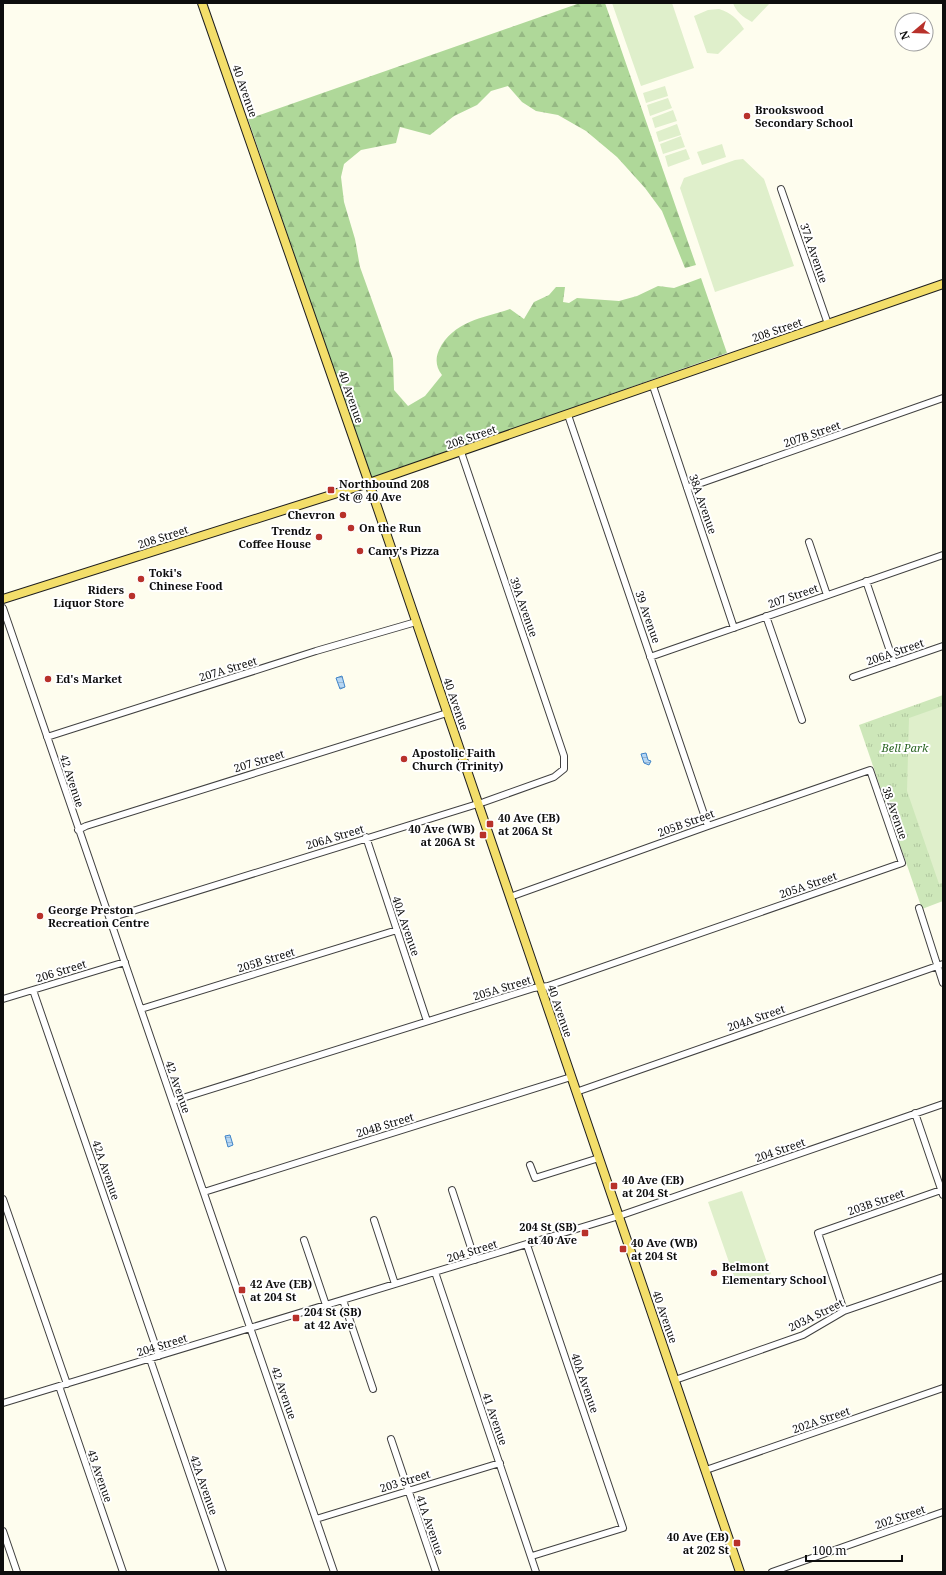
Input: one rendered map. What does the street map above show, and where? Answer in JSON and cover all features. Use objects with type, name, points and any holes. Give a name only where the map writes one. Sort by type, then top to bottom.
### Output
[{"type":"main road","name":"40 Avenue","points":[[202,3],[370,483],[740,1572]]},
{"type":"main road","name":"208 Street","points":[[3,600],[370,483],[943,284]]},
{"type":"street","name":"37A Avenue","points":[[781,189],[828,324]]},
{"type":"street","name":"38A Avenue","points":[[652,386],[734,628]]},
{"type":"street","name":"207B Street","points":[[687,488],[943,398]]},
{"type":"street","name":"39 Avenue","points":[[568,415],[708,826]]},
{"type":"street","name":"39A Avenue","points":[[461,452],[564,756],[564,769]]},
{"type":"street","points":[[809,542],[827,595]]},
{"type":"street","name":"207 Street","points":[[650,657],[943,555]]},
{"type":"street","points":[[866,581],[894,663]]},
{"type":"street","name":"42 Avenue","points":[[3,608],[334,1572]]},
{"type":"street","points":[[766,616],[802,720]]},
{"type":"street","name":"207A Street","points":[[47,737],[295,658],[416,622]]},
{"type":"street","name":"206A Street","points":[[853,677],[943,646]]},
{"type":"street","name":"207 Street","points":[[78,830],[101,821],[447,712]]},
{"type":"street","name":"206A Street","points":[[110,918],[478,803],[554,777],[564,769]]},
{"type":"street","name":"205B Street","points":[[510,897],[870,770]]},
{"type":"street","name":"38 Avenue","points":[[870,770],[902,863]]},
{"type":"street","name":"40A Avenue","points":[[366,838],[427,1021]]},
{"type":"street","name":"205A Street","points":[[173,1101],[540,986],[548,986],[902,863]]},
{"type":"street","points":[[919,908],[940,965],[943,983]]},
{"type":"street","name":"205B Street","points":[[141,1010],[397,930]]},
{"type":"street","name":"206 Street","points":[[3,999],[125,962]]},
{"type":"street","name":"204A Street","points":[[576,1092],[940,965]]},
{"type":"street","name":"42A Avenue","points":[[33,990],[159,1356]]},
{"type":"street","name":"204B Street","points":[[204,1192],[571,1077]]},
{"type":"street","name":"204 Street","points":[[3,1403],[619,1216],[943,1104]]},
{"type":"street","points":[[915,1113],[942,1193]]},
{"type":"street","points":[[530,1165],[535,1178],[599,1158]]},
{"type":"street","points":[[452,1190],[475,1260]]},
{"type":"street","name":"203B Street","points":[[844,1311],[818,1233],[942,1193]]},
{"type":"street","points":[[3,1199],[67,1384]]},
{"type":"street","points":[[374,1220],[396,1284]]},
{"type":"street","points":[[304,1240],[326,1305]]},
{"type":"street","name":"40A Avenue","points":[[527,1244],[623,1528],[532,1556]]},
{"type":"street","name":"41 Avenue","points":[[435,1272],[532,1556],[536,1572]]},
{"type":"street","name":"203A Street","points":[[675,1380],[803,1335],[844,1311],[943,1277]]},
{"type":"street","points":[[343,1300],[373,1389]]},
{"type":"street","name":"42A Avenue","points":[[150,1359],[223,1572]]},
{"type":"street","name":"43 Avenue","points":[[59,1386],[123,1572]]},
{"type":"street","name":"202A Street","points":[[706,1470],[943,1388]]},
{"type":"street","name":"41A Avenue","points":[[391,1439],[436,1572]]},
{"type":"street","name":"203 Street","points":[[316,1519],[500,1463]]},
{"type":"street","name":"202 Street","points":[[772,1572],[943,1512]]},
{"type":"street","points":[[3,1531],[17,1572]]},
{"type":"green space","points":[[580,3],[605,3],[696,265],[685,268],[662,211],[645,188],[617,157],[586,131],[558,115],[536,111],[522,102],[508,86],[491,91],[477,105],[454,116],[430,135],[400,127],[396,143],[361,150],[344,164],[341,177],[344,202],[355,239],[360,267],[393,359],[394,390],[408,406],[425,396],[442,375],[437,366],[437,357],[445,340],[452,333],[460,327],[479,318],[510,309],[524,319],[534,302],[549,295],[556,287],[565,287],[563,302],[569,303],[577,298],[619,301],[637,296],[658,286],[674,288],[701,278],[727,353],[371,479],[248,119]]},
{"type":"green space","points":[[612,3],[672,3],[694,68],[641,86]]},
{"type":"green space","points":[[733,3],[770,3],[752,22],[740,14]]},
{"type":"green space","points":[[719,9],[733,16],[744,29],[718,54],[707,53],[694,16],[708,10]]},
{"type":"green space","points":[[665,86],[668,96],[646,103],[643,93]]},
{"type":"green space","points":[[668,98],[672,108],[650,116],[647,105]]},
{"type":"green space","points":[[673,110],[677,121],[655,128],[652,118]]},
{"type":"green space","points":[[677,124],[681,135],[659,142],[656,132]]},
{"type":"green space","points":[[681,136],[685,147],[663,154],[660,144]]},
{"type":"green space","points":[[722,144],[726,157],[702,165],[697,152]]},
{"type":"green space","points":[[686,149],[690,159],[668,167],[665,156]]},
{"type":"green space","points":[[743,159],[764,179],[794,266],[715,292],[680,188],[684,178],[735,160]]},
{"type":"green space","name":"Bell Park","points":[[943,695],[943,901],[922,909],[859,725]]},
{"type":"green space","points":[[943,706],[943,883],[939,884],[907,791],[909,718]]},
{"type":"green space","points":[[742,1191],[771,1274],[737,1285],[708,1202]]},
{"type":"water","points":[[342,676],[345,687],[340,689],[336,678]]},
{"type":"water","points":[[646,753],[648,760],[651,761],[649,765],[644,763],[641,754]]},
{"type":"water","points":[[230,1135],[233,1145],[228,1147],[225,1136]]},
{"type":"place","name":"Brookswood Secondary School","points":[[747,116]]},
{"type":"place","name":"Northbound 208 St @ 40 Ave","points":[[331,490]]},
{"type":"place","name":"Chevron","points":[[343,515]]},
{"type":"place","name":"On the Run","points":[[351,528]]},
{"type":"place","name":"Trendz Coffee House","points":[[319,537]]},
{"type":"place","name":"Camy's Pizza","points":[[360,551]]},
{"type":"place","name":"Toki's Chinese Food","points":[[141,579]]},
{"type":"place","name":"Riders Liquor Store","points":[[132,596]]},
{"type":"place","name":"Ed's Market","points":[[48,679]]},
{"type":"place","name":"Apostolic Faith Church (Trinity)","points":[[404,759]]},
{"type":"place","name":"40 Ave (EB) at 206A St","points":[[490,824]]},
{"type":"place","name":"40 Ave (WB) at 206A St","points":[[483,835]]},
{"type":"place","name":"George Preston Recreation Centre","points":[[40,916]]},
{"type":"place","name":"40 Ave (EB) at 204 St","points":[[614,1186]]},
{"type":"place","name":"204 St (SB) at 40 Ave","points":[[585,1233]]},
{"type":"place","name":"40 Ave (WB) at 204 St","points":[[623,1249]]},
{"type":"place","name":"Belmont Elementary School","points":[[714,1273]]},
{"type":"place","name":"42 Ave (EB) at 204 St","points":[[242,1290]]},
{"type":"place","name":"204 St (SB) at 42 Ave","points":[[296,1318]]},
{"type":"place","name":"40 Ave (EB) at 202 St","points":[[737,1543]]}]
